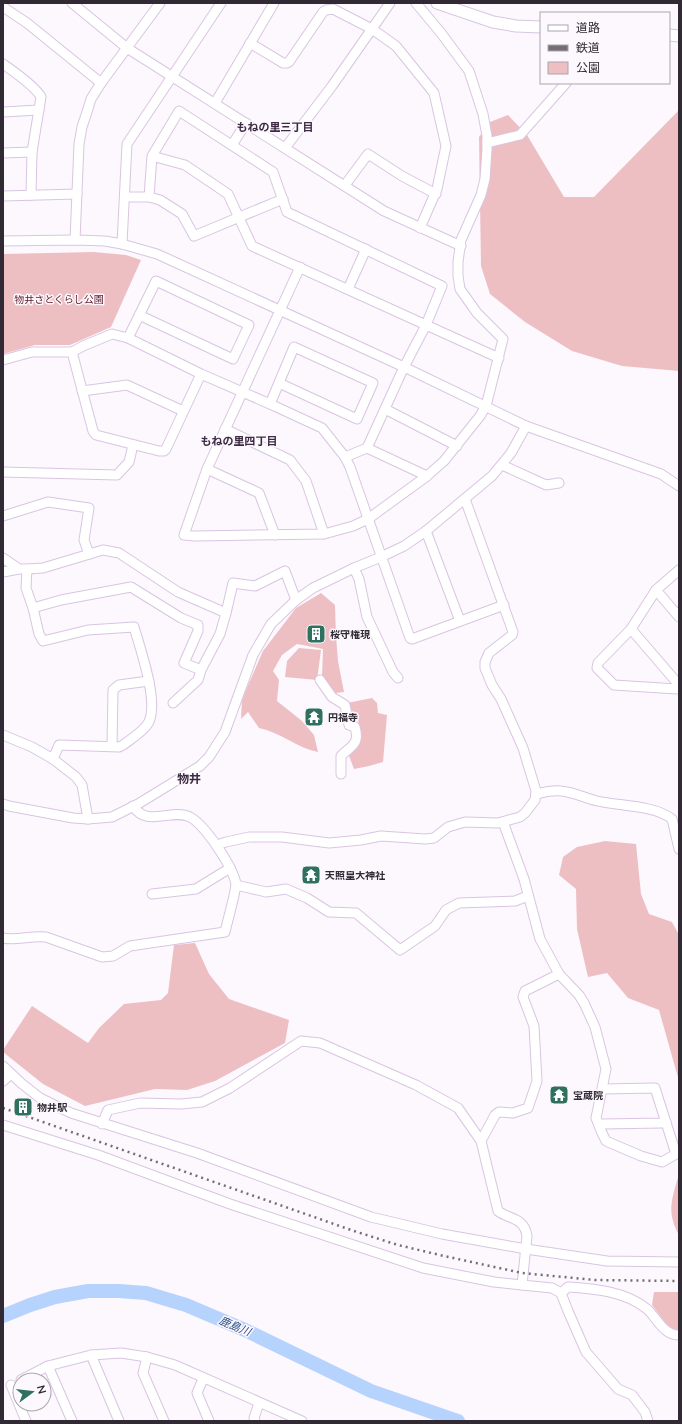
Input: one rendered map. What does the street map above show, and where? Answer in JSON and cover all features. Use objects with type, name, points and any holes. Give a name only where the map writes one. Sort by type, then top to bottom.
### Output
[{"type":"main road","points":[[437,3],[493,22],[516,26],[540,27]]},
{"type":"street","points":[[72,3],[127,48],[384,211],[460,246]]},
{"type":"street","points":[[75,240],[79,144],[82,127],[92,99],[101,83],[158,3]]},
{"type":"street","points":[[122,244],[128,144],[220,3]]},
{"type":"street","points":[[215,103],[274,3]]},
{"type":"street","points":[[285,148],[332,86],[390,3]]},
{"type":"street","points":[[300,268],[207,470],[184,535],[324,534],[353,526],[368,519],[427,476],[444,461],[480,416],[486,406],[503,339],[476,313],[460,289],[458,262],[460,246],[465,232],[482,195],[487,143],[483,114],[469,71],[446,39],[416,3]]},
{"type":"street","points":[[3,7],[27,23],[101,83]]},
{"type":"street","points":[[250,43],[283,63],[290,62],[323,12],[333,9],[372,29],[396,46],[434,93],[446,146],[436,194],[420,228]]},
{"type":"street","points":[[3,64],[39,93],[41,97],[32,152],[31,195]]},
{"type":"street","points":[[487,143],[520,134],[565,84]]},
{"type":"street","points":[[3,112],[39,110]]},
{"type":"street","points":[[149,197],[152,156],[179,111],[273,172],[287,212],[442,286],[426,325],[404,367],[367,448],[345,457]]},
{"type":"street","points":[[232,145],[246,123]]},
{"type":"street","points":[[3,154],[32,152]]},
{"type":"street","points":[[345,186],[368,154],[402,176],[436,194]]},
{"type":"street","points":[[152,156],[185,165],[228,194],[252,246],[499,358]]},
{"type":"street","points":[[3,196],[77,194]]},
{"type":"street","points":[[124,197],[149,197],[160,200],[182,214],[194,236],[282,199]]},
{"type":"street","points":[[3,241],[75,240],[122,244],[157,254],[404,367],[526,426],[661,474],[679,486]]},
{"type":"street","points":[[348,289],[366,249]]},
{"type":"street","points":[[128,338],[139,315],[156,281],[249,325],[233,359],[139,315]]},
{"type":"street","points":[[3,360],[32,352],[72,352],[112,334],[128,338],[201,374],[322,428],[345,457],[354,478],[410,638],[412,639],[504,605]]},
{"type":"street","points":[[270,404],[294,347],[373,383],[357,419],[279,383]]},
{"type":"street","points":[[72,352],[93,431],[96,435],[133,445],[164,451],[201,374]]},
{"type":"street","points":[[82,391],[127,385],[183,411]]},
{"type":"street","points":[[385,409],[457,446]]},
{"type":"street","points":[[3,804],[88,819],[112,817],[200,766],[209,757],[225,732],[253,655],[272,624],[296,600],[313,588],[404,546],[426,531],[492,476],[511,453],[526,426]]},
{"type":"street","points":[[225,429],[290,460],[306,481],[324,534]]},
{"type":"street","points":[[3,472],[117,475],[129,462],[133,445]]},
{"type":"street","points":[[367,448],[427,476]]},
{"type":"street","points":[[502,465],[546,485],[559,483]]},
{"type":"street","points":[[207,470],[259,493],[275,535]]},
{"type":"street","points":[[217,845],[249,837],[282,837],[329,843],[361,840],[380,836],[425,839],[434,838],[448,827],[465,822],[498,823],[520,817],[535,800],[536,794],[523,748],[501,699],[492,684],[486,668],[485,662],[489,653],[512,635],[513,632],[465,499]]},
{"type":"street","points":[[3,516],[48,502],[89,508],[84,540],[89,554]]},
{"type":"street","points":[[426,531],[460,621]]},
{"type":"street","points":[[3,572],[43,568],[102,550],[119,552],[178,592],[226,613]]},
{"type":"street","points":[[3,558],[23,569]]},
{"type":"street","points":[[354,568],[359,579],[367,617],[393,672],[398,678]]},
{"type":"street","points":[[23,569],[26,588],[33,608],[39,634],[43,641],[88,630],[134,627],[151,688],[151,718],[147,726],[123,745],[119,747],[59,745],[53,759]]},
{"type":"street","points":[[173,703],[198,680],[201,670],[220,634],[233,583],[255,586],[285,570],[296,600]]},
{"type":"street","points":[[631,629],[679,686],[677,689],[614,685],[597,668],[598,662],[631,629],[656,590],[679,570]]},
{"type":"street","points":[[33,608],[61,600],[131,587],[181,618],[198,625],[198,631],[184,663],[201,670]]},
{"type":"street","points":[[656,590],[679,617]]},
{"type":"street","points":[[320,680],[332,697],[345,705],[349,725],[355,726],[357,736],[356,742],[341,756],[341,774]]},
{"type":"street","points":[[112,746],[113,690],[119,685],[149,681]]},
{"type":"street","points":[[3,736],[32,747],[53,759],[80,780],[88,819]]},
{"type":"street","points":[[536,794],[547,791],[561,791],[598,801],[638,807],[667,815],[672,819],[679,849]]},
{"type":"street","points":[[3,938],[17,939],[36,936],[46,937],[102,957],[113,956],[130,946],[225,932],[236,885],[230,868],[217,845],[201,827],[189,817],[176,815],[142,816],[133,806]]},
{"type":"street","points":[[503,822],[524,879],[540,939],[559,974],[579,995],[590,1013],[606,1069],[596,1118],[606,1140],[641,1156],[662,1162],[676,1154],[655,1088],[603,1089]]},
{"type":"street","points":[[152,894],[196,888],[230,868]]},
{"type":"street","points":[[236,885],[266,892],[286,889],[307,898],[328,912],[356,914],[400,950],[435,926],[446,910],[459,904],[515,901],[528,896]]},
{"type":"street","points":[[481,1141],[495,1115],[499,1112],[513,1113],[528,1108],[537,1081],[534,1026],[522,997],[525,991],[559,974]]},
{"type":"street","points":[[102,1124],[108,1110],[140,1103],[181,1104],[202,1102],[230,1088],[301,1041],[320,1043],[416,1085],[458,1108],[481,1141],[498,1211],[524,1225],[527,1236],[522,1273],[522,1285]]},
{"type":"street","points":[[3,1066],[40,1098],[71,1113],[197,1153],[371,1217],[442,1234],[526,1249],[607,1261],[679,1262]]},
{"type":"street","points":[[3,1081],[11,1074]]},
{"type":"street","points":[[599,1125],[666,1122]]},
{"type":"street","points":[[3,1125],[98,1155],[230,1204],[423,1268],[494,1282],[552,1288],[561,1293],[586,1352],[618,1389],[632,1395],[645,1412],[648,1421]]},
{"type":"street","points":[[561,1293],[568,1287],[596,1289],[625,1297],[638,1302],[648,1310],[669,1333],[679,1335]]},
{"type":"street","points":[[36,1372],[48,1366],[91,1355],[121,1353],[147,1357],[175,1365],[203,1379],[302,1421]]},
{"type":"street","points":[[91,1355],[119,1421]]},
{"type":"street","points":[[147,1357],[143,1373],[164,1421]]},
{"type":"street","points":[[48,1366],[72,1421]]},
{"type":"street","points":[[203,1379],[197,1393],[209,1421]]},
{"type":"street","points":[[7,1388],[26,1421]]},
{"type":"street","points":[[255,1421],[254,1418],[259,1403]]},
{"type":"green space","points":[[679,110],[679,371],[622,366],[572,351],[525,322],[490,294],[481,266],[479,137],[490,122],[508,115],[527,135],[564,197],[594,197]]},
{"type":"green space","name":"物井さとくらし公園","points":[[94,252],[126,255],[141,260],[111,327],[70,345],[35,345],[3,354],[3,254]]},
{"type":"green space","points":[[321,593],[335,605],[338,661],[344,692],[335,693],[322,676],[323,649],[297,644],[282,655],[273,671],[279,680],[277,701],[302,721],[314,735],[318,752],[259,728],[248,712],[241,719],[242,699],[263,651],[296,608]]},
{"type":"green space","points":[[299,648],[321,650],[317,680],[285,677],[287,661]]},
{"type":"green space","points":[[372,698],[377,703],[378,713],[387,715],[383,762],[354,769],[348,753],[357,745],[361,736],[358,720],[350,720],[347,703]]},
{"type":"green space","points":[[605,841],[636,844],[641,894],[649,914],[672,922],[679,935],[679,1081],[659,1010],[628,998],[607,973],[588,977],[577,929],[576,889],[559,875],[563,857],[577,847]]},
{"type":"green space","points":[[195,943],[209,974],[229,999],[289,1020],[285,1043],[215,1081],[187,1090],[155,1089],[85,1106],[43,1084],[3,1052],[32,1006],[88,1043],[99,1028],[124,1004],[161,1000],[168,993],[174,945]]},
{"type":"green space","points":[[679,1174],[679,1235],[671,1212],[672,1198]]},
{"type":"green space","points":[[654,1292],[679,1292],[679,1332],[670,1329],[652,1305]]},
{"type":"waterway","name":"鹿島川","points":[[3,1316],[55,1297],[88,1291],[146,1293],[186,1305],[245,1330],[371,1391],[458,1421]]},
{"type":"railway","points":[[3,1108],[398,1245],[522,1273],[595,1280],[679,1281]]},
{"type":"place","name":"桜守権現","points":[[316,634]]},
{"type":"place","name":"円福寺","points":[[314,717]]},
{"type":"place","name":"天照皇大神社","points":[[311,875]]},
{"type":"place","name":"宝蔵院","points":[[559,1095]]},
{"type":"place","name":"物井駅","points":[[23,1107]]},
{"type":"district","name":"もねの里三丁目","points":[[275,127]]},
{"type":"district","name":"もねの里四丁目","points":[[239,441]]},
{"type":"district","name":"物井","points":[[189,779]]}]
